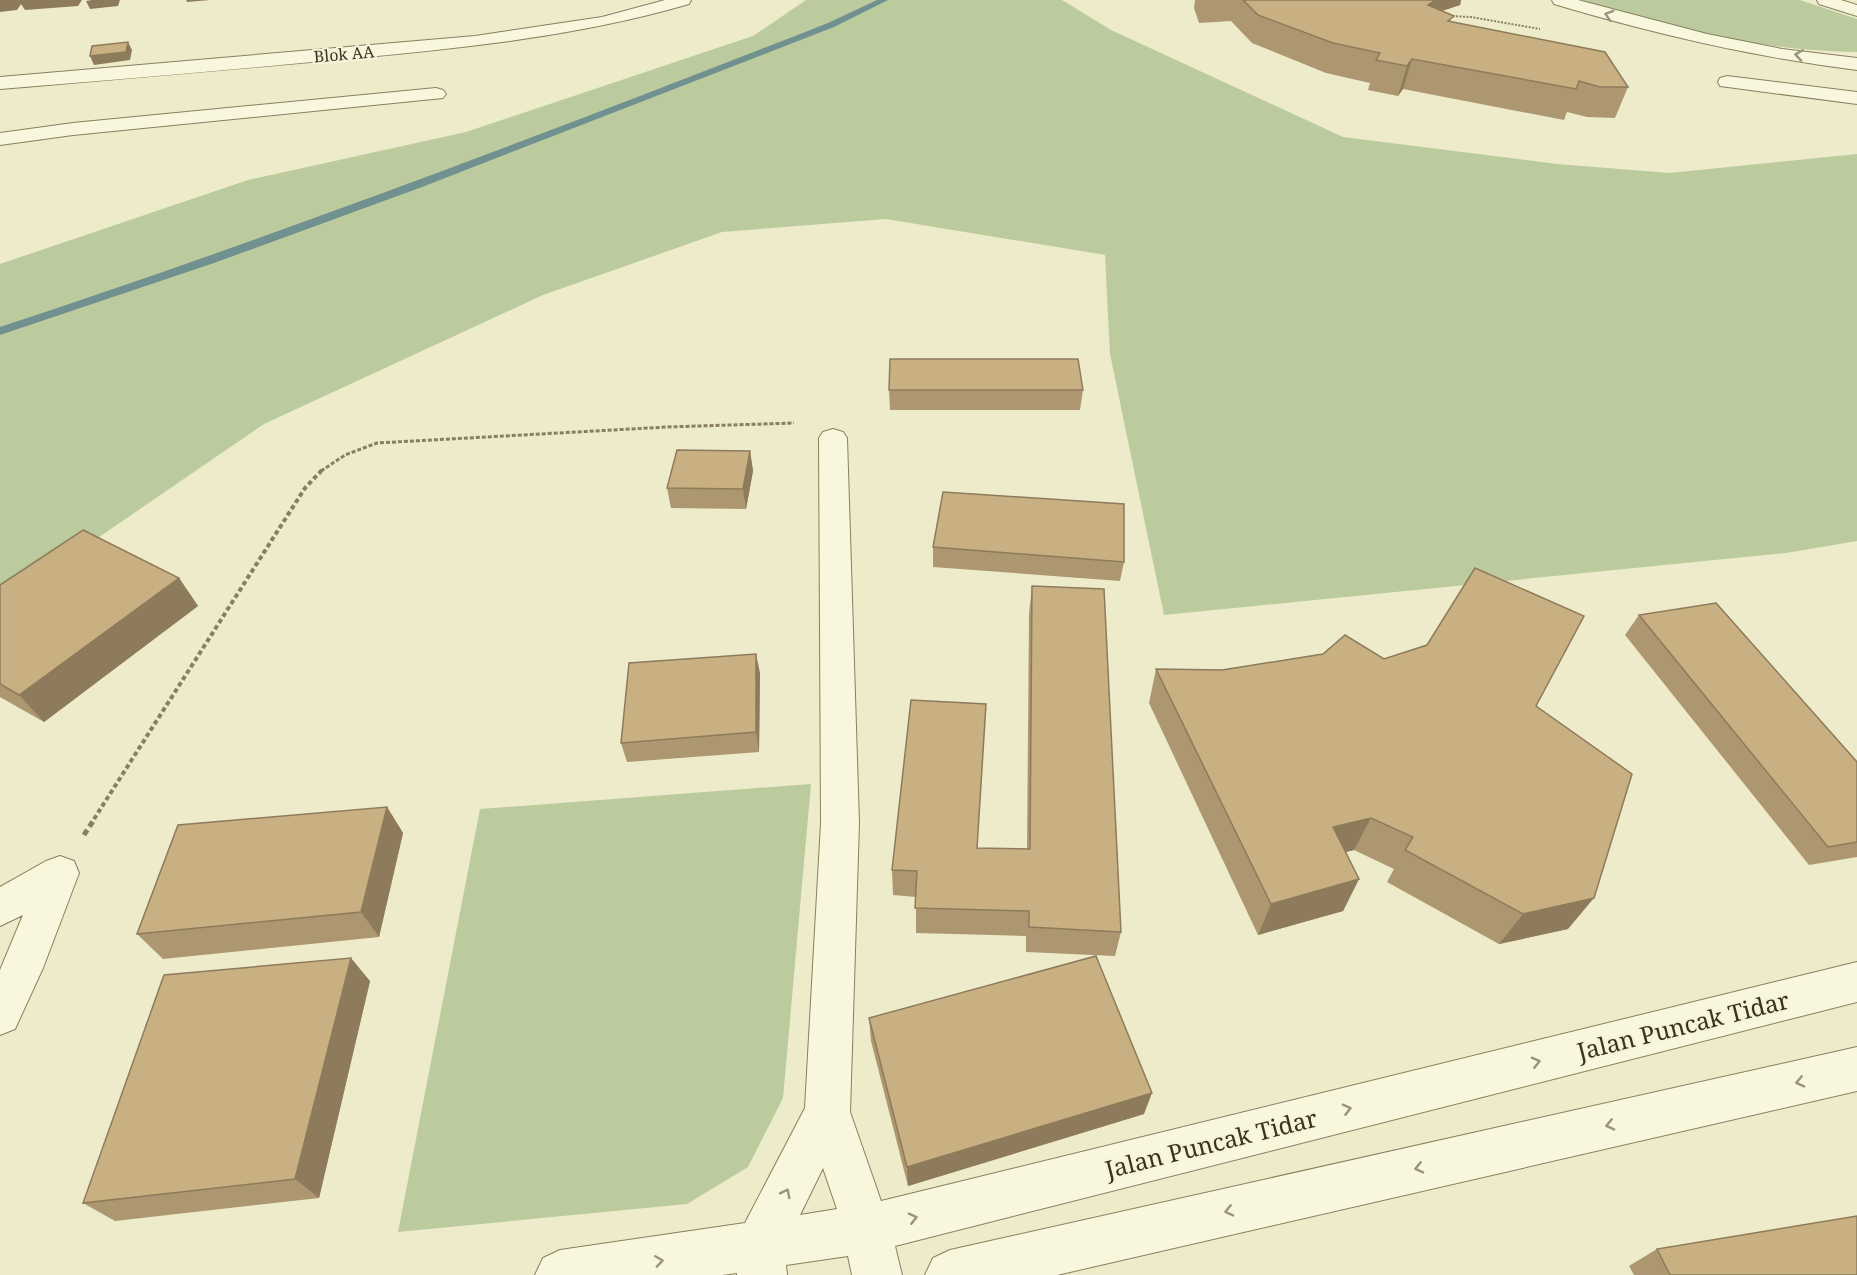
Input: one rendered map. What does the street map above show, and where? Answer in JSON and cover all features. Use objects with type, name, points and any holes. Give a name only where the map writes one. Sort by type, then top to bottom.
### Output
[{"type":"street","name":"Blok AA","points":[[0,83],[441,45],[579,25],[662,7],[683,0]]},
{"type":"street","points":[[1560,0],[1653,28],[1711,41],[1857,64]]},
{"type":"street","points":[[1825,0],[1857,11]]},
{"type":"street","points":[[1726,82],[1857,98]]},
{"type":"street","points":[[0,139],[74,129],[436,94]]},
{"type":"street","points":[[834,438],[840,823],[827,1112],[867,1229],[877,1275]]},
{"type":"street","points":[[0,908],[60,873]]},
{"type":"street","points":[[0,1015],[22,968],[60,873]]},
{"type":"street","name":"Jalan Puncak Tidar","points":[[560,1275],[761,1260],[867,1229],[1857,982]]},
{"type":"street","points":[[950,1275],[1857,1069]]},
{"type":"street","points":[[761,1260],[827,1112]]},
{"type":"path","points":[[60,873],[305,488],[321,468],[347,452],[377,443],[789,422],[819,426],[834,438]]},
{"type":"green space","points":[[806,0],[1062,0],[1111,30],[1343,137],[1557,164],[1670,173],[1857,154],[1857,541],[1786,553],[1164,615],[1110,354],[1105,255],[886,219],[722,232],[543,295],[264,424],[0,605],[0,264],[248,180],[466,132],[753,36]]},
{"type":"green space","points":[[1582,0],[1800,0],[1857,19],[1857,52],[1787,48],[1718,37],[1649,21]]},
{"type":"green space","points":[[811,784],[783,1098],[748,1167],[687,1204],[398,1232],[480,809]]},
{"type":"building","points":[[1243,0],[1433,0],[1428,5],[1454,16],[1448,21],[1605,52],[1628,87],[1600,87],[1579,81],[1576,89],[1412,59],[1407,66],[1376,60],[1380,53],[1333,43],[1258,15]]},
{"type":"building","points":[[128,42],[126,52],[90,56],[92,46]]},
{"type":"building","points":[[890,359],[1078,359],[1083,390],[889,390]]},
{"type":"building","points":[[677,450],[750,451],[743,489],[667,488]]},
{"type":"building","points":[[943,492],[1124,504],[1124,562],[933,547]]},
{"type":"building","points":[[83,530],[179,578],[19,695],[0,684],[0,585]]},
{"type":"building","points":[[1475,568],[1584,616],[1536,706],[1632,774],[1594,898],[1523,914],[1405,850],[1413,837],[1371,818],[1333,827],[1359,879],[1271,904],[1156,669],[1222,670],[1323,654],[1345,635],[1384,659],[1427,645]]},
{"type":"building","points":[[1032,586],[1104,589],[1121,932],[1029,927],[1029,911],[915,908],[917,871],[892,870],[911,700],[986,704],[977,848],[1030,849]]},
{"type":"building","points":[[1716,603],[1857,762],[1857,842],[1828,847],[1639,615]]},
{"type":"building","points":[[756,654],[756,732],[621,743],[629,663]]},
{"type":"building","points":[[387,807],[361,912],[137,934],[178,825]]},
{"type":"building","points":[[1096,956],[1152,1093],[907,1167],[869,1018]]},
{"type":"building","points":[[351,958],[295,1179],[83,1203],[164,975]]},
{"type":"building","points":[[1857,1216],[1857,1275],[1670,1275],[1657,1249]]},
{"type":"waterway","points":[[0,331],[210,260],[418,185],[831,25],[884,0]]}]
